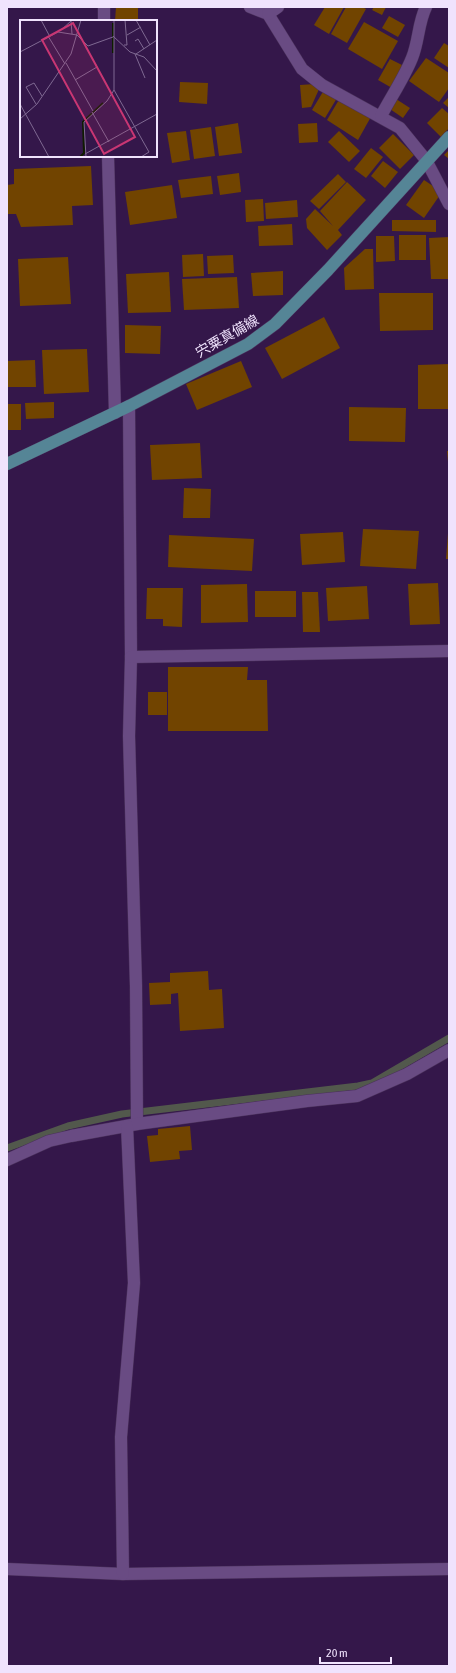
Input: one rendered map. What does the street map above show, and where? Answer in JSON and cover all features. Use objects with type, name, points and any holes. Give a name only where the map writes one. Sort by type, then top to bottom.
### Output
[{"type":"main road","name":"宍粟真備線","points":[[7,464],[115,413],[248,344],[275,324],[328,270],[426,160],[449,137]]},
{"type":"street","points":[[104,7],[104,20]]},
{"type":"street","points":[[250,7],[273,11],[302,69],[322,85],[381,116],[400,128],[426,160],[449,204]]},
{"type":"street","points":[[381,116],[412,59],[418,40],[421,17],[426,7]]},
{"type":"street","points":[[108,157],[115,413]]},
{"type":"street","points":[[123,1574],[121,1436],[134,1283],[134,1119],[129,736],[131,657],[129,406]]},
{"type":"street","points":[[131,657],[449,651]]},
{"type":"street","points":[[7,1160],[49,1142],[134,1119],[357,1096],[407,1074],[449,1050]]},
{"type":"street","points":[[7,1569],[123,1574],[449,1569]]},
{"type":"building","points":[[116,7],[138,8],[138,20],[115,20]]},
{"type":"building","points":[[325,7],[344,7],[329,34],[314,25]]},
{"type":"building","points":[[346,7],[362,7],[366,9],[347,43],[331,34]]},
{"type":"building","points":[[374,7],[386,7],[382,15],[372,10]]},
{"type":"building","points":[[389,16],[405,25],[398,37],[382,28]]},
{"type":"building","points":[[364,22],[398,41],[382,69],[348,49]]},
{"type":"building","points":[[444,43],[449,46],[449,68],[434,58]]},
{"type":"building","points":[[426,58],[449,73],[449,88],[439,102],[409,81]]},
{"type":"building","points":[[390,59],[404,66],[392,88],[378,80]]},
{"type":"building","points":[[180,82],[208,83],[207,104],[179,102]]},
{"type":"building","points":[[315,84],[320,87],[311,107],[302,108],[300,85]]},
{"type":"building","points":[[324,90],[337,98],[325,118],[312,110]]},
{"type":"building","points":[[449,97],[449,108],[443,103]]},
{"type":"building","points":[[340,98],[372,115],[358,140],[327,120]]},
{"type":"building","points":[[396,99],[410,108],[403,118],[390,109]]},
{"type":"building","points":[[442,108],[449,114],[449,128],[441,137],[427,123]]},
{"type":"building","points":[[238,123],[242,153],[219,156],[215,127]]},
{"type":"building","points":[[317,123],[318,142],[299,143],[298,124]]},
{"type":"building","points":[[211,127],[215,156],[194,159],[190,130]]},
{"type":"building","points":[[186,131],[190,160],[172,163],[167,133]]},
{"type":"building","points":[[339,131],[360,151],[349,162],[328,142]]},
{"type":"building","points":[[393,134],[414,155],[400,169],[379,148]]},
{"type":"building","points":[[371,148],[383,157],[366,178],[354,169]]},
{"type":"building","points":[[449,150],[449,159],[444,155]]},
{"type":"building","points":[[383,161],[398,172],[385,188],[371,176]]},
{"type":"building","points":[[91,166],[93,205],[72,206],[73,225],[21,227],[16,214],[7,214],[7,185],[14,184],[14,169]]},
{"type":"building","points":[[239,173],[241,192],[220,195],[217,176]]},
{"type":"building","points":[[338,174],[346,182],[319,209],[310,201]]},
{"type":"building","points":[[211,176],[213,194],[181,198],[178,180]]},
{"type":"building","points":[[424,180],[442,192],[424,218],[406,205]]},
{"type":"building","points":[[347,182],[366,200],[338,230],[342,235],[327,250],[307,228],[306,219],[315,209],[333,226],[320,211]]},
{"type":"building","points":[[172,185],[177,218],[130,225],[125,192]]},
{"type":"building","points":[[263,199],[264,221],[246,222],[245,200]]},
{"type":"building","points":[[297,200],[298,217],[266,219],[265,203]]},
{"type":"building","points":[[392,220],[436,220],[436,232],[392,231]]},
{"type":"building","points":[[292,224],[293,245],[259,246],[258,226]]},
{"type":"building","points":[[399,235],[426,235],[426,260],[399,260]]},
{"type":"building","points":[[376,236],[394,236],[395,261],[376,262]]},
{"type":"building","points":[[449,237],[449,279],[431,279],[429,238]]},
{"type":"building","points":[[365,249],[373,249],[374,289],[345,290],[344,268]]},
{"type":"building","points":[[203,254],[204,276],[183,277],[182,255]]},
{"type":"building","points":[[233,255],[234,273],[208,274],[207,256]]},
{"type":"building","points":[[68,257],[71,304],[20,306],[18,259]]},
{"type":"building","points":[[283,271],[283,295],[253,296],[251,273]]},
{"type":"building","points":[[169,272],[171,312],[128,313],[126,274]]},
{"type":"building","points":[[237,277],[239,308],[184,310],[182,279]]},
{"type":"building","points":[[379,293],[433,293],[433,330],[380,331]]},
{"type":"building","points":[[324,317],[340,348],[282,379],[265,348]]},
{"type":"building","points":[[125,325],[161,326],[160,354],[125,353]]},
{"type":"building","points":[[87,349],[89,392],[44,394],[42,350]]},
{"type":"building","points":[[35,360],[36,387],[7,387],[7,361]]},
{"type":"building","points":[[241,361],[252,387],[197,410],[186,384]]},
{"type":"building","points":[[449,364],[449,409],[418,409],[418,365]]},
{"type":"building","points":[[54,402],[54,418],[26,419],[25,403]]},
{"type":"building","points":[[7,404],[21,404],[21,430],[7,430]]},
{"type":"building","points":[[349,407],[406,408],[405,442],[349,441]]},
{"type":"building","points":[[200,443],[202,478],[152,480],[150,445]]},
{"type":"building","points":[[447,451],[449,451],[449,462],[448,462]]},
{"type":"building","points":[[184,488],[211,489],[210,518],[183,518]]},
{"type":"building","points":[[363,529],[419,531],[416,569],[360,566]]},
{"type":"building","points":[[343,532],[345,562],[302,565],[300,534]]},
{"type":"building","points":[[448,533],[449,559],[446,559]]},
{"type":"building","points":[[169,535],[254,539],[252,571],[168,567]]},
{"type":"building","points":[[438,583],[440,624],[410,625],[408,584]]},
{"type":"building","points":[[247,584],[248,622],[201,623],[201,585]]},
{"type":"building","points":[[367,586],[369,619],[328,621],[326,588]]},
{"type":"building","points":[[147,588],[183,588],[182,627],[163,626],[163,619],[146,619]]},
{"type":"building","points":[[255,591],[296,591],[296,617],[255,617]]},
{"type":"building","points":[[302,592],[318,592],[320,632],[303,632]]},
{"type":"building","points":[[168,667],[248,667],[247,680],[267,680],[268,731],[168,731]]},
{"type":"building","points":[[148,692],[167,692],[167,715],[148,715]]},
{"type":"building","points":[[208,971],[209,990],[222,989],[224,1028],[180,1031],[178,993],[171,994],[171,1004],[150,1005],[149,983],[170,982],[170,973]]},
{"type":"building","points":[[190,1126],[192,1150],[179,1151],[180,1159],[150,1162],[147,1136],[158,1135],[158,1129]]},
{"type":"waterway","points":[[7,1148],[68,1126],[122,1114],[358,1086],[372,1083],[449,1038]]}]
